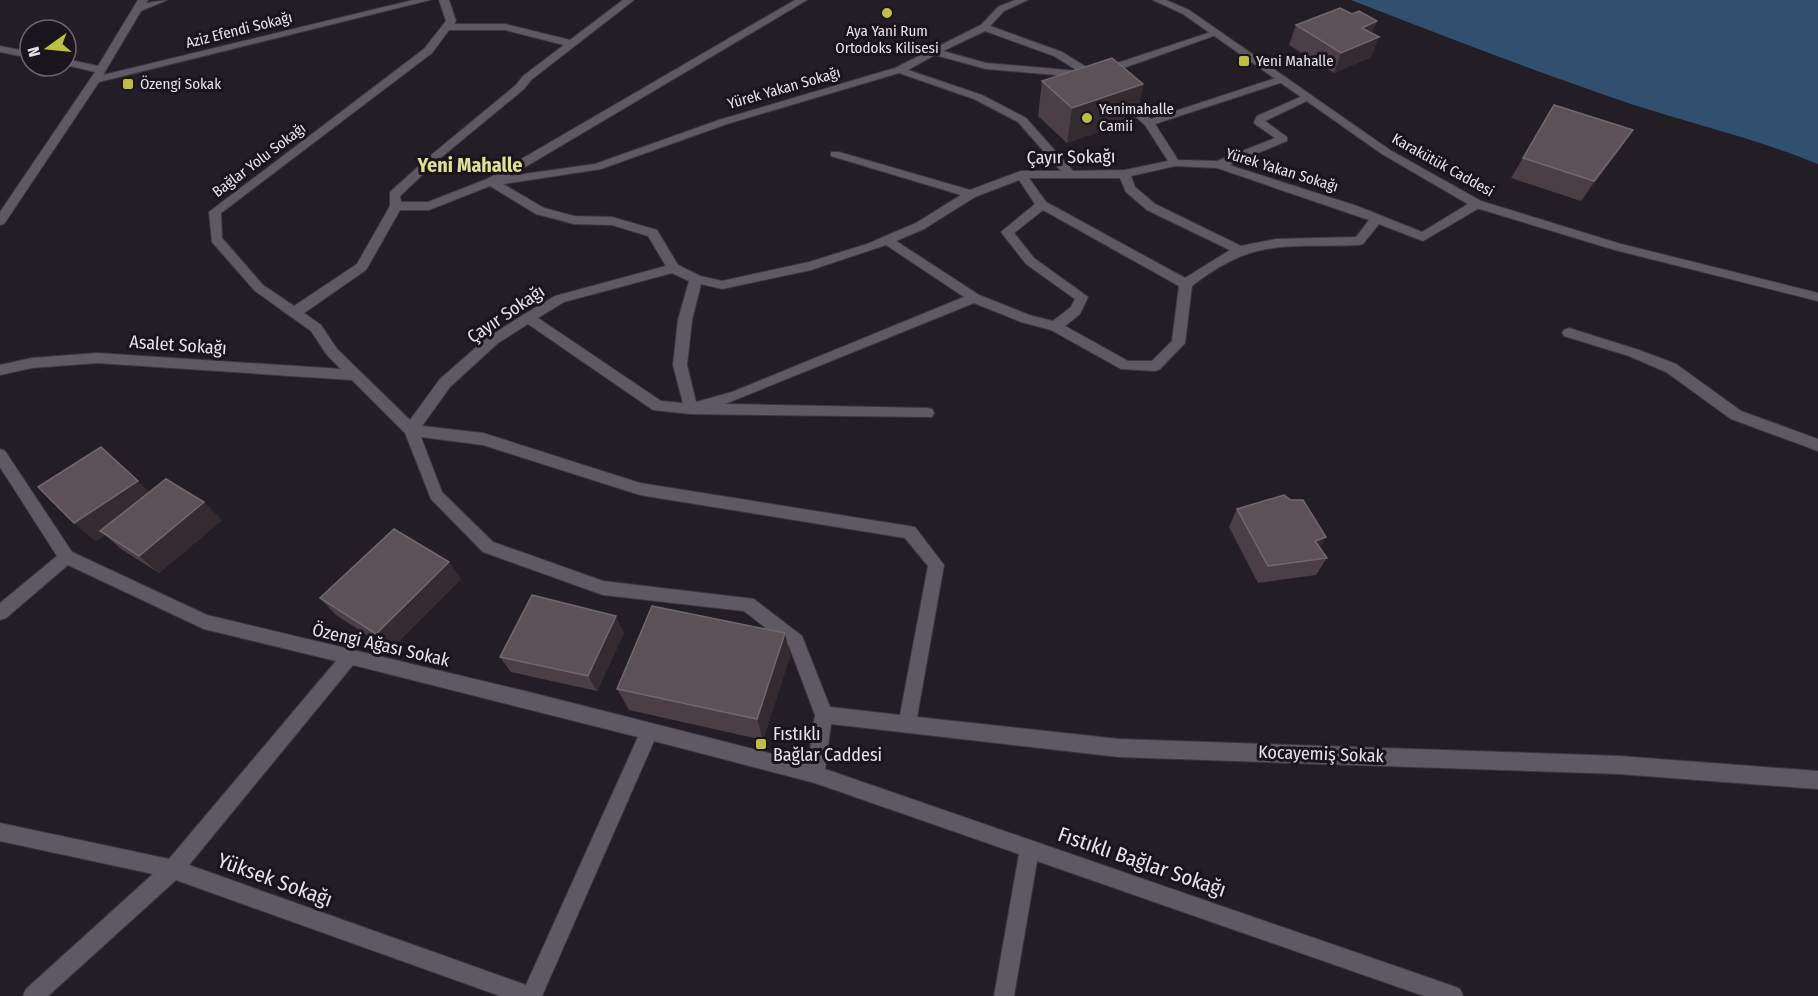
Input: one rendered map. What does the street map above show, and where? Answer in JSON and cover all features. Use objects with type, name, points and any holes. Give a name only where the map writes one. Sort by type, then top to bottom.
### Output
[{"type":"street","points":[[0,221],[95,80],[143,0]]},
{"type":"street","points":[[136,10],[162,0]]},
{"type":"street","name":"Aziz Efendi Sokağı","points":[[95,80],[425,0]]},
{"type":"street","points":[[444,0],[451,21],[447,27]]},
{"type":"street","points":[[294,313],[362,267],[396,206],[394,195],[426,165],[520,87],[527,78],[629,0]]},
{"type":"street","points":[[396,206],[429,206],[491,182],[802,0]]},
{"type":"street","name":"Yürek Yakan Sokağı","points":[[491,182],[597,167],[723,122],[899,70],[984,27],[1001,9],[1023,0]]},
{"type":"street","name":"Karakütük Caddesi","points":[[1158,0],[1186,12],[1386,152],[1477,204],[1619,247],[1818,297]]},
{"type":"street","points":[[447,27],[505,27],[572,44]]},
{"type":"street","name":"Bağlar Yolu Sokağı","points":[[411,430],[332,352],[316,328],[259,288],[216,239],[215,212],[428,51],[447,27]]},
{"type":"street","points":[[984,27],[1058,54],[1104,82],[1149,123],[1175,163]]},
{"type":"street","points":[[934,52],[986,66],[1092,75],[1216,33]]},
{"type":"street","points":[[0,49],[18,53]]},
{"type":"street","points":[[78,65],[101,70]]},
{"type":"street","points":[[899,70],[978,96],[1022,120],[1071,176]]},
{"type":"street","points":[[1149,123],[1282,79]]},
{"type":"street","points":[[1218,165],[1283,139],[1259,122],[1262,118],[1307,97]]},
{"type":"street","points":[[835,154],[971,194]]},
{"type":"street","name":"Yürek Yakan Sokağı","points":[[1175,163],[1218,165],[1377,218],[1423,237],[1477,204]]},
{"type":"street","name":"Çayır Sokağı","points":[[411,430],[445,383],[493,340],[560,298],[673,268],[696,279],[722,285],[811,266],[920,226],[971,194],[1021,175],[1125,174],[1175,163]]},
{"type":"street","points":[[1125,174],[1130,189],[1151,207],[1242,251]]},
{"type":"street","points":[[1021,175],[1042,205],[1185,284]]},
{"type":"street","points":[[491,182],[540,211],[574,220],[612,221],[653,233],[673,268]]},
{"type":"street","points":[[1042,205],[1007,232],[1015,248],[1053,279],[1082,297],[1080,305],[1071,316],[1055,326]]},
{"type":"street","points":[[1185,284],[1230,255],[1242,251],[1282,242],[1359,241],[1377,218]]},
{"type":"street","points":[[886,240],[974,298],[1026,319],[1055,326],[1126,366],[1155,366],[1178,344],[1185,284]]},
{"type":"street","points":[[691,410],[680,365],[685,320],[696,279]]},
{"type":"street","points":[[691,410],[736,396],[974,298]]},
{"type":"street","points":[[528,318],[658,406],[691,410],[927,413]]},
{"type":"street","points":[[1569,333],[1635,353],[1671,368],[1736,415],[1818,445]]},
{"type":"street","name":"Asalet Sokağı","points":[[0,370],[32,363],[97,358],[354,375]]},
{"type":"street","points":[[815,774],[825,715],[796,641],[748,604],[603,588],[488,547],[436,495],[411,430],[483,439],[640,489],[910,532],[936,565],[907,724]]},
{"type":"street","points":[[0,455],[66,557],[0,613]]},
{"type":"street","name":"Özengi Ağası Sokak","points":[[66,557],[204,622],[815,774]]},
{"type":"street","points":[[33,996],[173,869],[349,658]]},
{"type":"street","name":"Kocayemiş Sokak","points":[[825,715],[1119,748],[1619,765],[1818,780]]},
{"type":"street","points":[[530,996],[649,732]]},
{"type":"street","name":"Fıstıklı Bağlar Sokağı","points":[[815,774],[1453,996]]},
{"type":"street","name":"Yüksek Sokağı","points":[[0,832],[173,869],[530,996]]},
{"type":"street","points":[[1004,996],[1030,848]]},
{"type":"water","points":[[1351,0],[1818,0],[1818,164],[1772,147],[1596,92]]},
{"type":"building","points":[[1340,8],[1352,14],[1359,11],[1377,21],[1362,28],[1379,37],[1341,53],[1296,25]]},
{"type":"building","points":[[1112,58],[1143,84],[1072,108],[1042,81]]},
{"type":"building","points":[[1554,105],[1633,130],[1594,181],[1523,158]]},
{"type":"building","points":[[101,447],[138,481],[74,523],[38,487]]},
{"type":"building","points":[[166,479],[204,502],[139,556],[100,531]]},
{"type":"building","points":[[1284,495],[1291,500],[1303,500],[1326,537],[1315,541],[1327,558],[1268,566],[1237,509]]},
{"type":"building","points":[[394,529],[449,562],[376,634],[320,598]]},
{"type":"building","points":[[532,595],[616,616],[588,676],[500,657]]},
{"type":"building","points":[[652,606],[785,633],[757,719],[617,689]]},
{"type":"place","name":"Aya Yani Rum Ortodoks Kilisesi","points":[[887,13]]},
{"type":"place","name":"Yeni Mahalle","points":[[1244,61]]},
{"type":"place","name":"Özengi Sokak","points":[[128,84]]},
{"type":"place","name":"Yenimahalle Camii","points":[[1087,118]]},
{"type":"place","name":"Fıstıklı Bağlar Caddesi","points":[[761,744]]},
{"type":"district","name":"Yeni Mahalle","points":[[470,165]]}]
